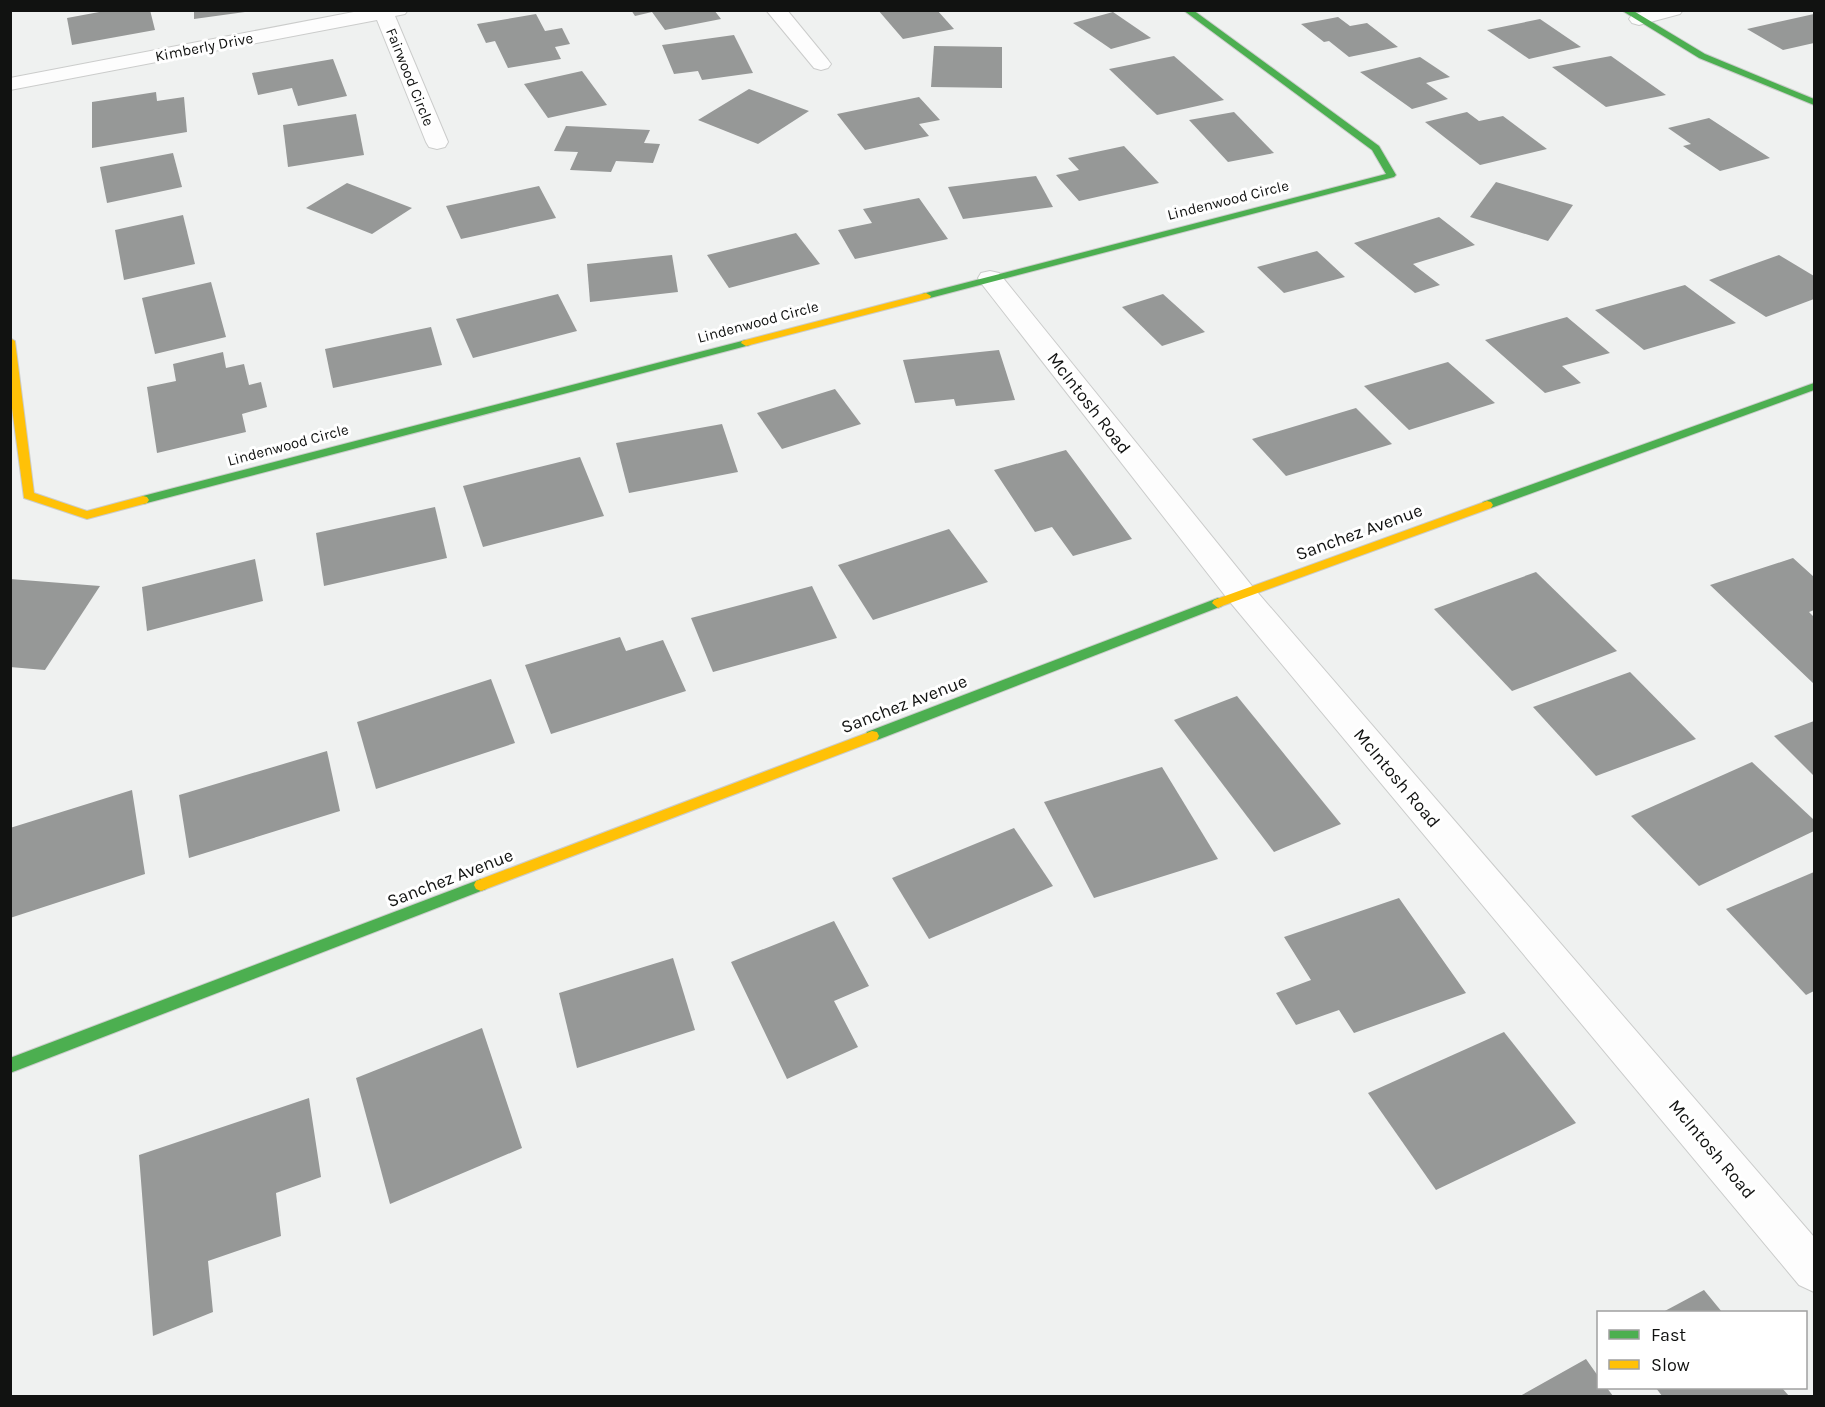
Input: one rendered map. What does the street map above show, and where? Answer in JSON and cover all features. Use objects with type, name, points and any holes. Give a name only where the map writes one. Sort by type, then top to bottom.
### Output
[{"type":"street","points":[[776,10],[821,64]]},
{"type":"street","name":"Lindenwood Circle","points":[[10,341],[28,495],[87,515],[990,278],[1391,176],[1376,148],[1187,10]]},
{"type":"street","points":[[1632,15],[1673,10]]},
{"type":"street","name":"Kimberly Drive","points":[[10,84],[391,12]]},
{"type":"street","name":"Fairwood Circle","points":[[391,12],[437,142]]},
{"type":"street","points":[[1632,15],[1702,56],[1815,102]]},
{"type":"street","name":"McIntosh Road","points":[[990,278],[1241,594],[1815,1270]]},
{"type":"street","name":"Sanchez Avenue","points":[[10,1066],[1241,594],[1815,386]]},
{"type":"building","points":[[110,10],[150,10],[155,30],[72,45],[67,18]]},
{"type":"building","points":[[194,10],[245,10],[245,12],[194,19]]},
{"type":"building","points":[[631,10],[714,10],[721,19],[665,30],[652,12],[635,16]]},
{"type":"building","points":[[878,10],[937,10],[954,29],[903,39]]},
{"type":"building","points":[[1113,12],[1151,38],[1111,49],[1073,23]]},
{"type":"building","points":[[536,14],[545,31],[562,28],[570,44],[555,47],[561,59],[508,68],[495,41],[486,43],[477,24]]},
{"type":"building","points":[[1814,14],[1814,43],[1783,50],[1747,29]]},
{"type":"building","points":[[1338,17],[1350,26],[1367,23],[1398,47],[1349,57],[1329,41],[1324,42],[1301,24]]},
{"type":"building","points":[[1540,19],[1581,47],[1529,59],[1487,30]]},
{"type":"building","points":[[734,35],[753,73],[702,80],[698,71],[674,74],[662,45]]},
{"type":"building","points":[[934,46],[1002,47],[1002,88],[931,87]]},
{"type":"building","points":[[1174,56],[1224,100],[1157,115],[1109,69]]},
{"type":"building","points":[[1611,56],[1666,95],[1606,107],[1552,67]]},
{"type":"building","points":[[1420,57],[1450,77],[1426,83],[1448,99],[1412,109],[1360,72]]},
{"type":"building","points":[[333,59],[347,96],[298,106],[292,88],[258,95],[252,73]]},
{"type":"building","points":[[582,71],[607,105],[548,118],[524,84]]},
{"type":"building","points":[[749,89],[809,111],[758,144],[698,120]]},
{"type":"building","points":[[156,92],[157,101],[184,97],[187,132],[92,148],[92,102]]},
{"type":"building","points":[[919,97],[940,120],[919,124],[929,136],[865,150],[837,114]]},
{"type":"building","points":[[1234,112],[1274,153],[1228,162],[1189,120]]},
{"type":"building","points":[[1467,112],[1479,121],[1503,116],[1547,149],[1480,165],[1425,122]]},
{"type":"building","points":[[356,114],[364,155],[288,167],[283,125]]},
{"type":"building","points":[[1709,118],[1770,158],[1720,171],[1683,146],[1691,144],[1668,128]]},
{"type":"building","points":[[566,126],[650,130],[644,143],[660,144],[653,163],[616,161],[611,172],[570,170],[578,152],[554,151]]},
{"type":"building","points":[[1124,146],[1159,183],[1079,201],[1056,175],[1079,170],[1068,158]]},
{"type":"building","points":[[173,153],[182,187],[107,203],[100,167]]},
{"type":"building","points":[[1036,176],[1053,207],[963,219],[948,187]]},
{"type":"building","points":[[1496,182],[1573,205],[1548,241],[1470,217]]},
{"type":"building","points":[[347,183],[412,208],[372,234],[306,208]]},
{"type":"building","points":[[539,186],[556,218],[461,239],[446,206]]},
{"type":"building","points":[[919,198],[948,239],[855,259],[838,230],[872,223],[863,209]]},
{"type":"building","points":[[183,215],[195,264],[124,280],[115,230]]},
{"type":"building","points":[[1439,217],[1475,245],[1413,264],[1440,285],[1415,293],[1354,243]]},
{"type":"building","points":[[796,233],[820,264],[729,288],[707,255]]},
{"type":"building","points":[[1317,251],[1345,277],[1284,293],[1257,267]]},
{"type":"building","points":[[672,255],[678,292],[590,302],[587,264]]},
{"type":"building","points":[[1779,255],[1814,276],[1814,299],[1766,317],[1709,280]]},
{"type":"building","points":[[211,282],[226,337],[155,354],[142,298]]},
{"type":"building","points":[[1685,285],[1736,323],[1644,350],[1595,310]]},
{"type":"building","points":[[558,294],[577,331],[473,358],[456,319]]},
{"type":"building","points":[[1163,294],[1205,332],[1162,346],[1122,307]]},
{"type":"building","points":[[1567,317],[1610,353],[1562,366],[1581,383],[1545,393],[1485,340]]},
{"type":"building","points":[[431,327],[442,365],[333,388],[325,349]]},
{"type":"building","points":[[999,350],[1015,400],[956,406],[954,399],[915,403],[903,360]]},
{"type":"building","points":[[223,352],[226,368],[244,364],[249,385],[261,382],[267,407],[242,414],[246,432],[157,453],[147,387],[176,381],[173,364]]},
{"type":"building","points":[[1448,362],[1495,403],[1409,430],[1364,386]]},
{"type":"building","points":[[835,389],[861,424],[782,449],[757,413]]},
{"type":"building","points":[[1356,408],[1392,444],[1286,476],[1252,439]]},
{"type":"building","points":[[722,424],[738,472],[629,493],[616,443]]},
{"type":"building","points":[[1066,450],[1132,539],[1073,556],[1052,527],[1035,532],[994,470]]},
{"type":"building","points":[[580,457],[604,516],[483,547],[463,486]]},
{"type":"building","points":[[435,507],[447,558],[324,586],[316,533]]},
{"type":"building","points":[[949,529],[988,582],[873,620],[838,565]]},
{"type":"building","points":[[1793,558],[1814,577],[1814,610],[1809,612],[1814,617],[1814,684],[1710,585]]},
{"type":"building","points":[[255,559],[263,601],[147,631],[142,587]]},
{"type":"building","points":[[1536,572],[1617,651],[1512,691],[1434,609]]},
{"type":"building","points":[[10,579],[100,586],[45,670],[10,667]]},
{"type":"building","points":[[812,586],[837,638],[713,672],[691,618]]},
{"type":"building","points":[[620,637],[626,651],[663,640],[686,691],[551,734],[525,665]]},
{"type":"building","points":[[1630,672],[1696,739],[1596,776],[1533,707]]},
{"type":"building","points":[[491,679],[515,743],[376,789],[357,722]]},
{"type":"building","points":[[1237,696],[1341,824],[1274,852],[1174,720]]},
{"type":"building","points":[[1814,721],[1814,776],[1774,736]]},
{"type":"building","points":[[327,751],[340,811],[189,858],[179,795]]},
{"type":"building","points":[[1752,762],[1814,820],[1814,831],[1699,886],[1631,816]]},
{"type":"building","points":[[1162,767],[1218,859],[1094,898],[1044,802]]},
{"type":"building","points":[[132,790],[145,874],[10,918],[10,828]]},
{"type":"building","points":[[1014,828],[1053,886],[929,939],[892,878]]},
{"type":"building","points":[[1814,872],[1814,991],[1806,995],[1726,909]]},
{"type":"building","points":[[1399,898],[1466,993],[1354,1033],[1339,1010],[1296,1025],[1276,993],[1311,980],[1284,937]]},
{"type":"building","points":[[834,921],[869,986],[834,1001],[858,1047],[787,1079],[731,962]]},
{"type":"building","points":[[673,958],[695,1030],[577,1068],[559,993]]},
{"type":"building","points":[[482,1028],[522,1148],[390,1204],[356,1078]]},
{"type":"building","points":[[1504,1032],[1576,1123],[1436,1190],[1368,1093]]},
{"type":"building","points":[[309,1098],[321,1177],[276,1193],[281,1236],[208,1261],[213,1312],[153,1336],[139,1155]]},
{"type":"building","points":[[1704,1290],[1721,1311],[1665,1311]]},
{"type":"building","points":[[1586,1359],[1597,1375],[1597,1389],[1608,1389],[1613,1396],[1520,1396]]},
{"type":"building","points":[[1657,1389],[1783,1389],[1789,1396],[1662,1396]]},
{"type":"traffic: fast","points":[[926,296],[1391,175],[1376,148],[1187,10]]},
{"type":"traffic: fast","points":[[1625,10],[1702,56],[1814,102]]},
{"type":"traffic: fast","points":[[143,500],[746,343]]},
{"type":"traffic: fast","points":[[1487,505],[1814,386]]},
{"type":"traffic: fast","points":[[872,736],[1218,603]]},
{"type":"traffic: fast","points":[[10,1066],[481,885]]},
{"type":"traffic: slow","points":[[746,343],[926,296]]},
{"type":"traffic: slow","points":[[10,341],[28,495],[87,515],[143,500]]},
{"type":"traffic: slow","points":[[1218,603],[1487,505]]},
{"type":"traffic: slow","points":[[481,885],[872,736]]}]
